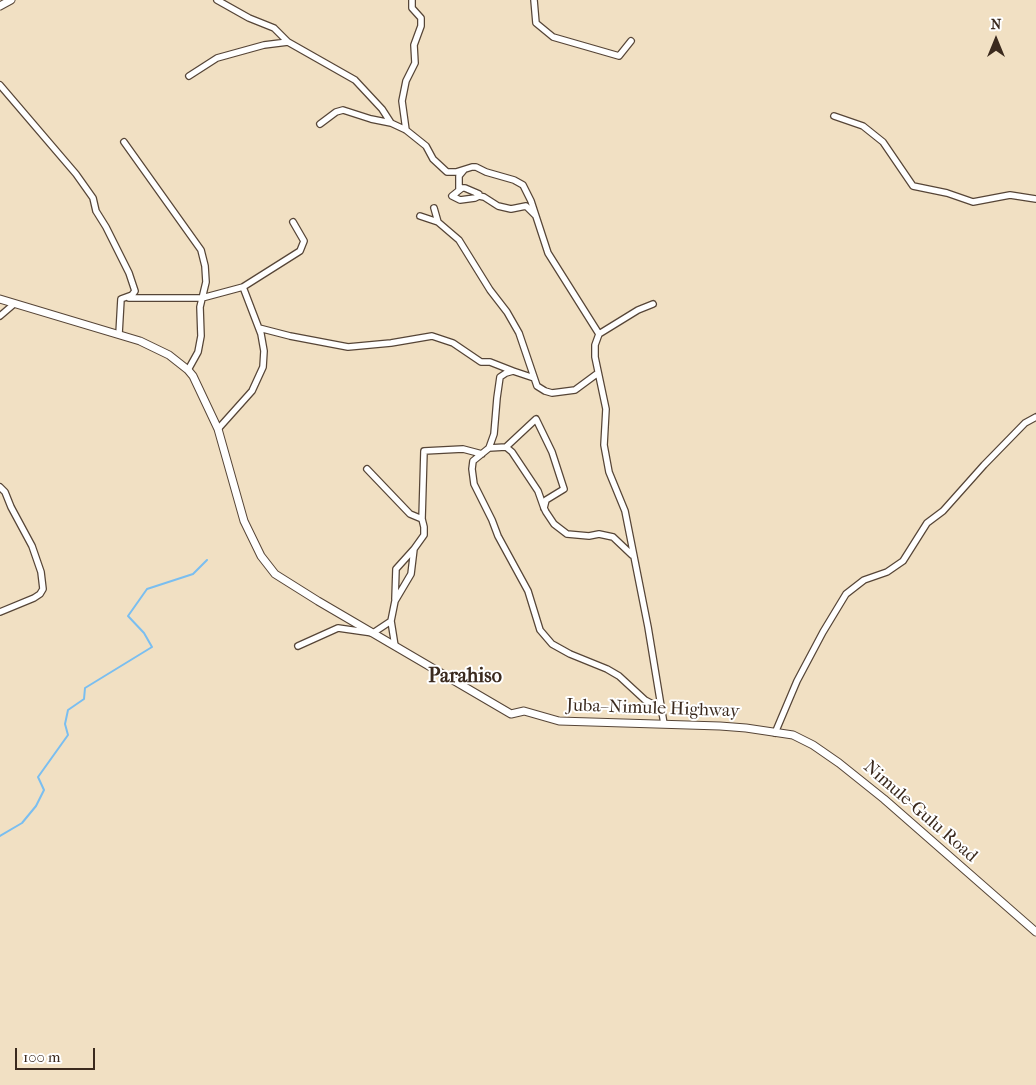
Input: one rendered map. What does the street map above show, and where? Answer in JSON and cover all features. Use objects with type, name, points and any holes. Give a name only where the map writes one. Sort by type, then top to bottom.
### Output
[{"type":"main road","points":[[0,6],[10,0]]},
{"type":"main road","name":"Juba–Nimule Highway","points":[[0,299],[119,334],[159,350],[179,362],[188,370],[198,384],[218,429],[244,522],[253,541],[275,574],[511,714],[524,711],[559,721],[746,728],[776,732]]},
{"type":"main road","name":"Nimule-Gulu Road","points":[[776,732],[793,735],[813,745],[839,763],[884,799],[1036,932]]},
{"type":"street","points":[[217,0],[249,18],[274,28],[288,42],[355,80],[382,109],[391,123]]},
{"type":"street","points":[[406,130],[402,101],[403,91],[415,63],[414,45],[421,26],[421,18],[412,8],[412,0]]},
{"type":"street","points":[[534,0],[536,24],[553,37],[619,56],[631,41]]},
{"type":"street","points":[[189,76],[217,58],[264,45],[288,42]]},
{"type":"street","points":[[0,85],[76,174],[93,198],[96,211],[133,282],[135,291],[127,298]]},
{"type":"street","points":[[320,124],[336,112],[343,110],[391,123],[406,130],[426,146],[434,159],[447,172],[456,172],[476,167],[514,180],[522,185],[531,201],[548,253],[600,334]]},
{"type":"street","points":[[834,116],[864,126],[883,142],[913,186],[947,193],[973,202],[1010,195],[1036,199]]},
{"type":"street","points":[[124,142],[201,250],[206,282],[200,307],[201,336],[198,352],[188,370]]},
{"type":"street","points":[[459,190],[459,176],[464,170]]},
{"type":"street","points":[[479,196],[460,200],[452,196],[465,188],[498,206],[511,209],[526,206],[536,217]]},
{"type":"street","points":[[434,208],[438,222]]},
{"type":"street","points":[[420,216],[438,222],[459,240],[490,290],[508,312],[524,346],[538,386],[552,393],[564,393],[575,390],[598,373]]},
{"type":"street","points":[[119,334],[121,299],[202,298],[243,287],[300,251],[304,241],[293,222]]},
{"type":"street","points":[[218,429],[252,391],[263,367],[264,351],[259,328],[243,287]]},
{"type":"street","points":[[0,316],[14,304]]},
{"type":"street","points":[[653,304],[638,310],[622,321],[605,329],[595,344],[595,357],[606,409],[604,445],[608,463],[625,511],[632,555],[648,627],[664,724]]},
{"type":"street","points":[[259,328],[348,347],[391,344],[432,336],[453,342],[481,362],[490,362],[534,378]]},
{"type":"street","points":[[513,371],[500,377],[494,434],[489,448],[473,461],[474,484],[498,536],[528,591],[540,630],[552,644],[619,676],[645,700],[662,709]]},
{"type":"street","points":[[776,732],[797,681],[846,594],[864,580],[887,572],[904,561],[927,524],[943,511],[1026,423],[1036,418]]},
{"type":"street","points":[[489,448],[506,447],[536,419],[552,452],[564,489],[546,500],[544,508]]},
{"type":"street","points":[[506,447],[512,452],[538,490],[544,508],[554,524],[568,534],[589,536],[599,534],[613,537],[632,555]]},
{"type":"street","points":[[395,646],[391,621],[395,602],[396,569],[424,535],[422,519],[424,451],[464,449],[482,454]]},
{"type":"street","points":[[368,469],[410,514],[422,519]]},
{"type":"street","points":[[0,487],[5,492],[32,546],[41,572],[43,589],[34,598],[0,612]]},
{"type":"street","points":[[395,602],[411,574],[414,549]]},
{"type":"street","points":[[298,646],[338,628],[373,633],[391,621]]},
{"type":"waterway","points":[[0,836],[22,823],[36,806],[44,790],[38,777],[68,735],[65,724],[68,710],[84,699],[85,688],[152,647],[144,633],[128,616],[147,589],[193,574],[207,560]]},
{"type":"district","name":"Parahiso","points":[[465,677]]}]
